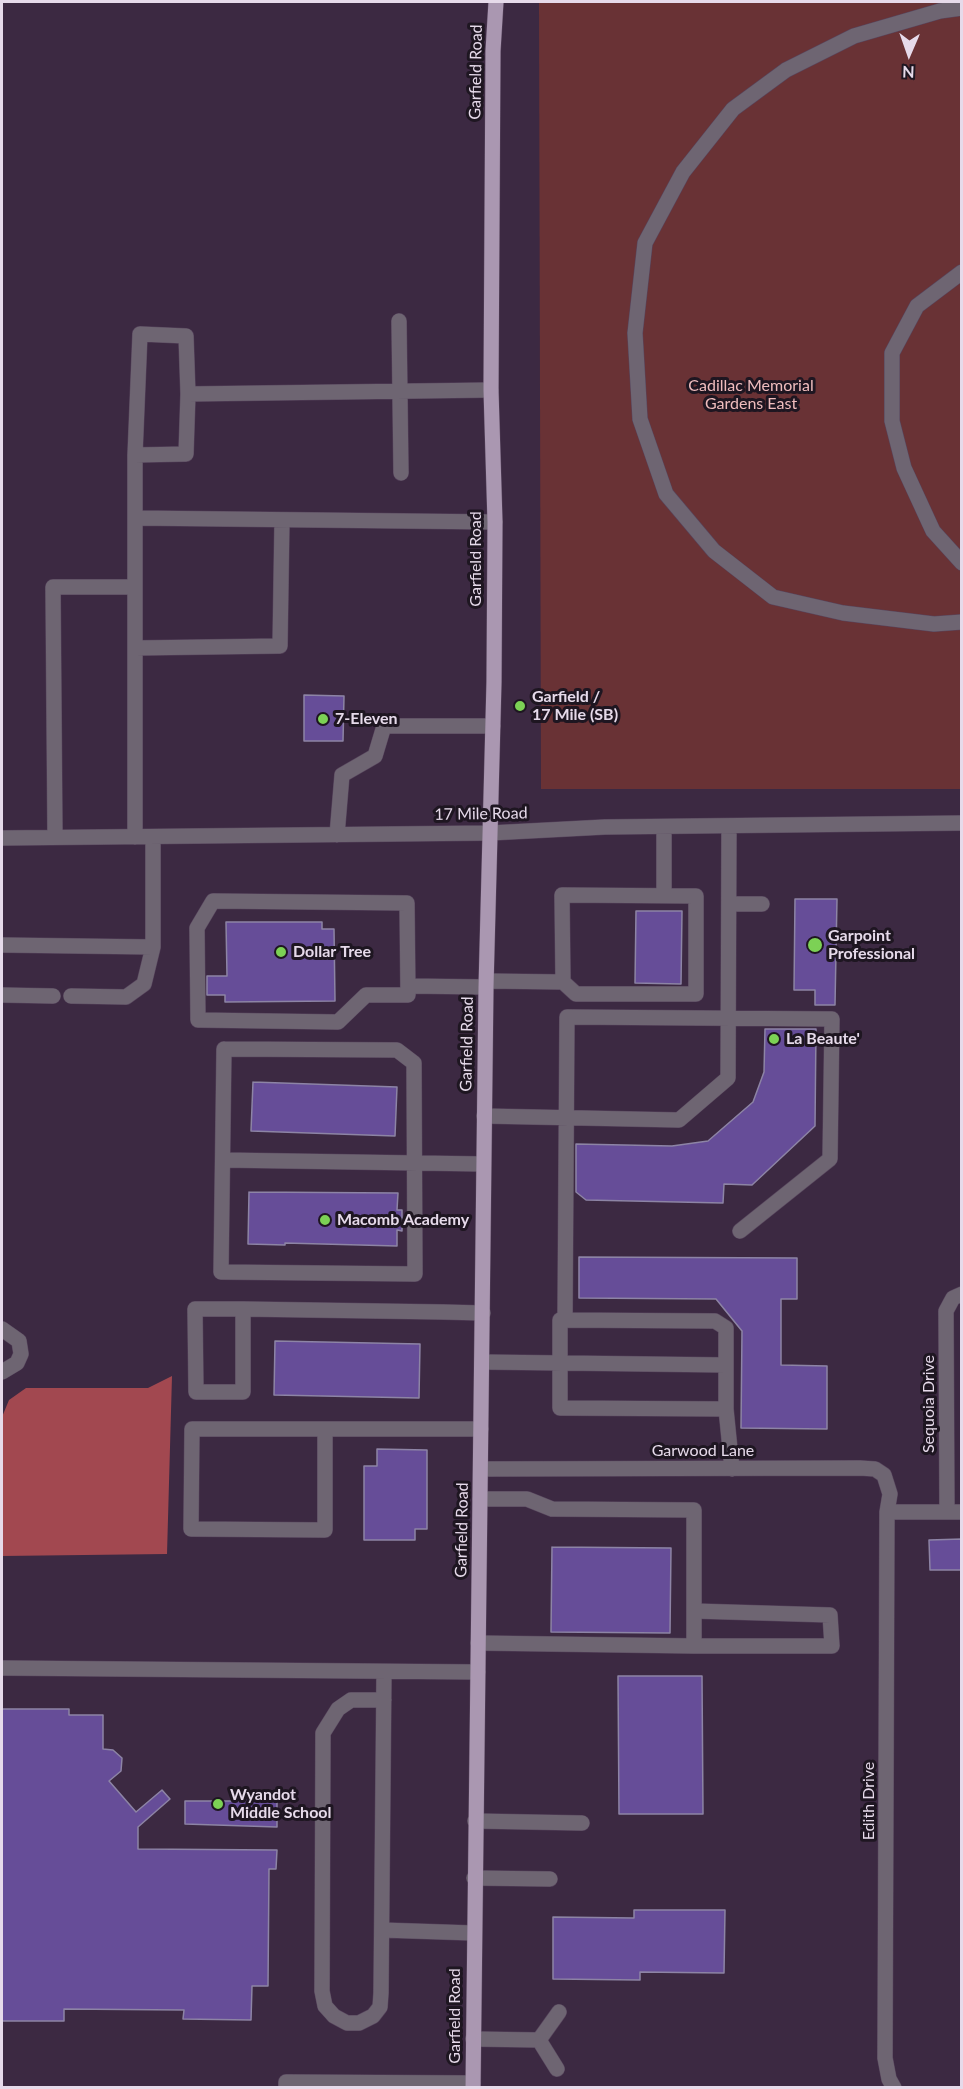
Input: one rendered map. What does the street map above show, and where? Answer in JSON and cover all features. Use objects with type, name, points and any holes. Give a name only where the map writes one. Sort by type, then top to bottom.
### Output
[{"type":"main road","name":"Garfield Road","points":[[473,2085],[483,1164],[493,726],[495,522],[491,390],[493,51],[496,2]]},
{"type":"street","points":[[962,9],[940,11],[854,36],[786,70],[733,109],[683,172],[645,243],[635,333],[640,419],[666,494],[714,551],[773,597],[843,614],[934,624],[962,622]]},
{"type":"street","points":[[962,272],[917,306],[892,353],[892,421],[904,468],[933,531],[962,563]]},
{"type":"street","points":[[399,321],[401,473]]},
{"type":"street","points":[[135,455],[186,454],[188,394],[186,336],[140,334],[135,455],[135,837]]},
{"type":"street","points":[[188,394],[491,390]]},
{"type":"street","points":[[135,518],[495,522]]},
{"type":"street","points":[[135,648],[280,645],[282,520]]},
{"type":"street","points":[[55,837],[53,587],[135,587]]},
{"type":"street","points":[[337,835],[342,775],[375,756],[384,726],[493,726]]},
{"type":"street","name":"17 Mile Road","points":[[2,838],[490,833],[664,827],[962,823]]},
{"type":"street","points":[[484,1116],[679,1120],[728,1078],[729,826]]},
{"type":"street","points":[[664,827],[664,896]]},
{"type":"street","points":[[71,996],[126,997],[144,984],[153,947],[153,837]]},
{"type":"street","points":[[408,986],[563,982],[576,994],[696,994],[696,896],[562,895],[563,982]]},
{"type":"street","points":[[213,901],[407,903],[408,986],[408,995],[366,995],[338,1022],[198,1020],[197,928],[213,901]]},
{"type":"street","points":[[729,904],[762,904]]},
{"type":"street","points":[[2,945],[153,947]]},
{"type":"street","points":[[2,995],[53,996]]},
{"type":"street","points":[[565,1320],[567,1017],[832,1019],[830,1158],[740,1231]]},
{"type":"street","points":[[224,1049],[397,1050],[414,1063],[415,1274],[221,1272],[223,1160],[224,1049]]},
{"type":"street","points":[[223,1160],[483,1164]]},
{"type":"street","name":"Sequoia Drive","points":[[954,1512],[954,1402],[946,1311],[957,1296]]},
{"type":"street","points":[[243,1309],[243,1392],[196,1392],[195,1309],[243,1309],[483,1313]]},
{"type":"street","points":[[726,1409],[560,1408],[560,1320],[715,1321],[726,1328],[726,1409],[732,1469]]},
{"type":"street","points":[[2,1329],[19,1341],[21,1354],[11,1369],[2,1372]]},
{"type":"street","points":[[482,1362],[726,1365]]},
{"type":"street","points":[[325,1429],[325,1530],[192,1530],[192,1429],[325,1429],[481,1429]]},
{"type":"street","name":"Garwood Lane","points":[[481,1469],[875,1469],[884,1475],[889,1485],[888,1512]]},
{"type":"street","points":[[480,1499],[527,1499],[552,1509],[694,1510],[694,1646]]},
{"type":"street","points":[[888,1512],[954,1512]]},
{"type":"street","name":"Edith Drive","points":[[888,1512],[885,2058],[889,2079],[894,2088]]},
{"type":"street","points":[[478,1643],[832,1646],[830,1615],[694,1611]]},
{"type":"street","points":[[2,1668],[478,1672]]},
{"type":"street","points":[[384,1672],[384,1700],[382,1930],[380,2007],[373,2016],[359,2023],[347,2023],[334,2016],[325,2006],[322,1991],[323,1733],[338,1709],[351,1700],[384,1700]]},
{"type":"street","points":[[475,1821],[582,1823]]},
{"type":"street","points":[[474,1878],[550,1879]]},
{"type":"street","points":[[382,1930],[473,1933]]},
{"type":"street","points":[[538,2040],[559,2012]]},
{"type":"street","points":[[473,2039],[538,2040]]},
{"type":"street","points":[[538,2040],[557,2069]]},
{"type":"street","points":[[286,2088],[286,2082],[473,2085]]},
{"type":"green space","name":"Cadillac Memorial Gardens East","points":[[539,2],[961,2],[961,789],[541,789]]},
{"type":"shaded area","points":[[172,1376],[167,1554],[2,1556],[2,1417],[9,1400],[26,1388],[148,1388]]},
{"type":"building","name":"7-Eleven","points":[[304,695],[344,696],[343,741],[304,741]]},
{"type":"building","name":"Garpoint Professional","points":[[795,899],[837,899],[835,1005],[815,1005],[815,990],[794,990]]},
{"type":"building","points":[[636,911],[682,911],[681,984],[635,983]]},
{"type":"building","name":"Dollar Tree","points":[[226,922],[322,922],[322,929],[334,929],[335,1001],[225,1002],[225,995],[207,995],[207,976],[227,976]]},
{"type":"building","points":[[765,1029],[816,1029],[815,1126],[752,1185],[724,1184],[723,1203],[586,1200],[576,1192],[576,1144],[672,1146],[708,1141],[753,1102],[764,1072]]},
{"type":"building","points":[[253,1082],[397,1087],[395,1136],[251,1131]]},
{"type":"building","name":"Macomb Academy","points":[[249,1192],[398,1193],[397,1210],[402,1210],[402,1231],[397,1230],[397,1246],[248,1244]]},
{"type":"building","points":[[579,1257],[797,1258],[797,1299],[781,1299],[781,1365],[827,1366],[827,1429],[741,1428],[742,1331],[716,1299],[579,1298]]},
{"type":"building","points":[[275,1341],[420,1344],[419,1398],[274,1395]]},
{"type":"building","points":[[377,1449],[427,1450],[427,1529],[415,1529],[415,1540],[364,1540],[364,1466],[377,1466]]},
{"type":"building","points":[[962,1539],[962,1570],[930,1570],[929,1540]]},
{"type":"building","points":[[552,1547],[671,1548],[670,1633],[551,1632]]},
{"type":"building","points":[[618,1676],[702,1676],[703,1814],[619,1814]]},
{"type":"building","name":"Wyandot Middle School","points":[[2,1709],[69,1709],[69,1715],[103,1715],[103,1749],[113,1750],[122,1758],[121,1771],[109,1781],[136,1812],[162,1790],[170,1799],[138,1827],[138,1849],[277,1850],[276,1869],[269,1869],[268,1986],[252,1986],[251,2020],[183,2019],[184,2010],[64,2009],[64,2021],[2,2021]]},
{"type":"building","points":[[245,1795],[277,1795],[277,1827],[185,1824],[185,1801],[245,1801]]},
{"type":"building","points":[[634,1910],[725,1910],[724,1973],[640,1972],[640,1980],[553,1979],[553,1917],[634,1918]]},
{"type":"place","name":"Garfield / 17 Mile (SB)","points":[[520,706]]},
{"type":"place","name":"7-Eleven","points":[[323,719]]},
{"type":"place","name":"Garpoint Professional","points":[[815,945]]},
{"type":"place","name":"Dollar Tree","points":[[281,952]]},
{"type":"place","name":"La Beaute'","points":[[774,1039]]},
{"type":"place","name":"Macomb Academy","points":[[325,1220]]},
{"type":"place","name":"Wyandot Middle School","points":[[218,1804]]}]
